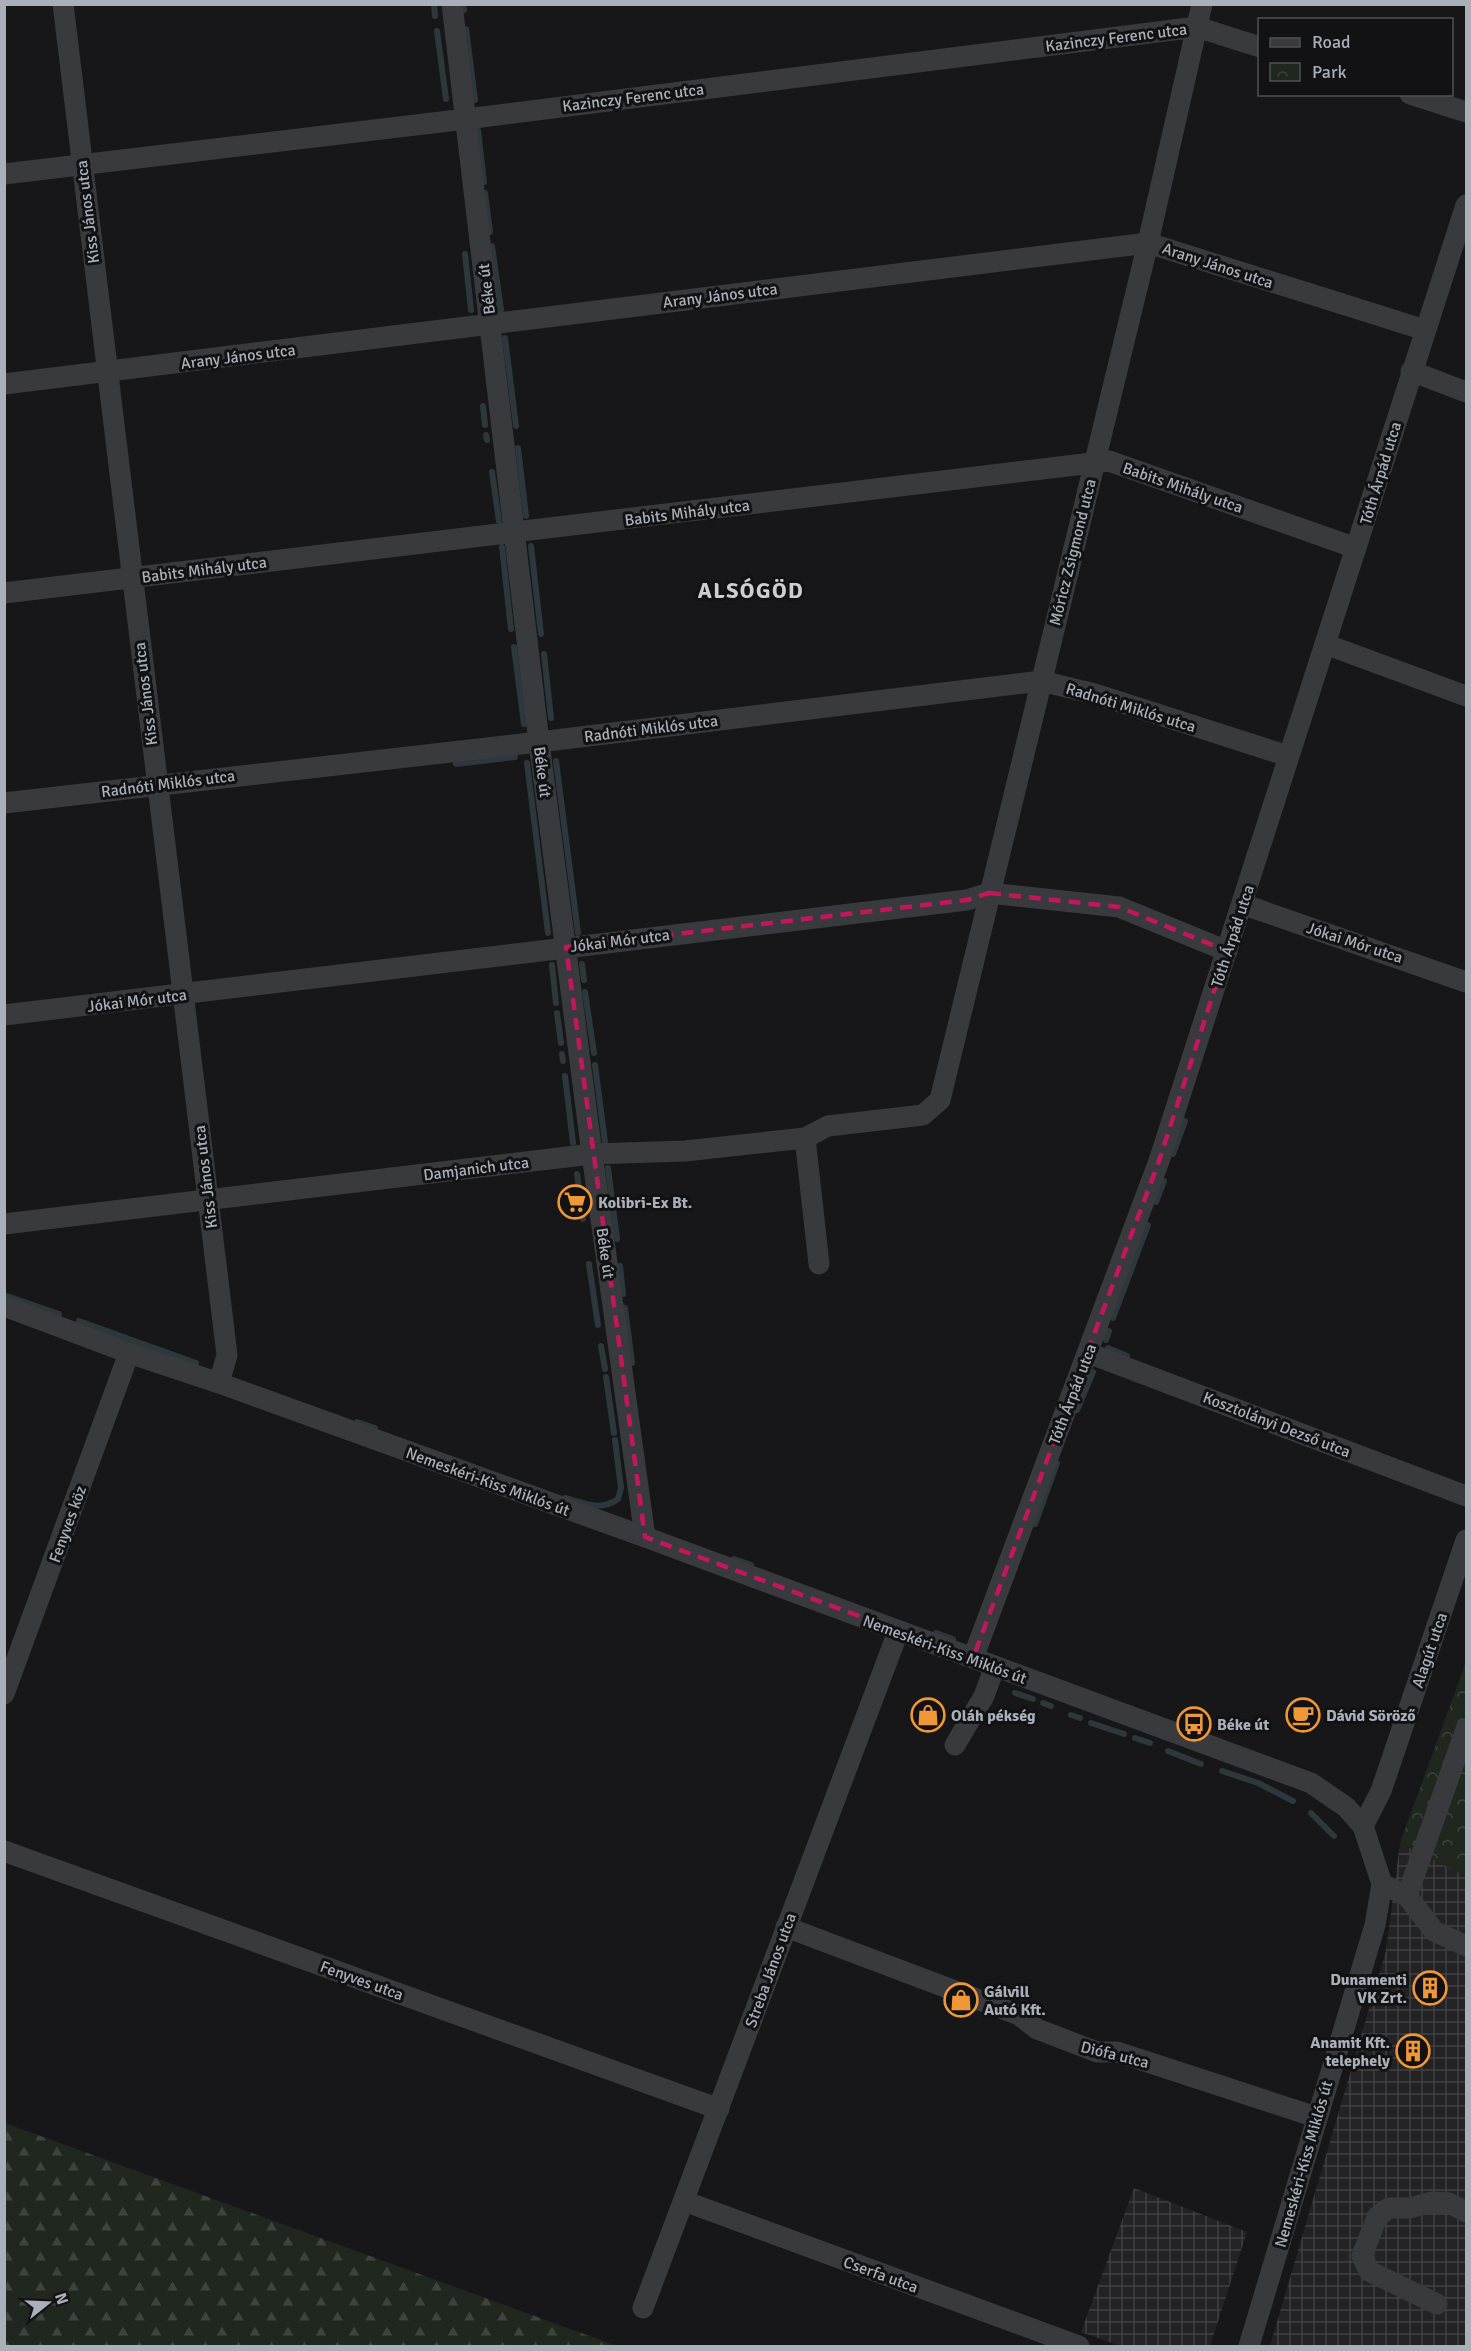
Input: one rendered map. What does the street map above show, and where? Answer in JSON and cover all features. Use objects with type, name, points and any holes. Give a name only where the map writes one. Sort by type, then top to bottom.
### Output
[{"type":"street","name":"Kiss János utca","points":[[63,4],[227,1355],[219,1383]]},
{"type":"street","name":"Béke út","points":[[452,4],[539,742],[592,1154],[645,1537]]},
{"type":"street","name":"Móricz Zsigmond utca","points":[[940,1100],[1148,243],[1202,4]]},
{"type":"street","name":"Kazinczy Ferenc utca","points":[[4,174],[466,119],[1197,27],[1258,46]]},
{"type":"street","points":[[1416,96],[1467,112]]},
{"type":"street","name":"Tóth Árpád utca","points":[[973,1658],[1159,1161],[1411,372],[1467,205]]},
{"type":"street","name":"Arany János utca","points":[[4,384],[1148,243],[1425,330]]},
{"type":"street","points":[[1411,372],[1467,392]]},
{"type":"street","name":"Babits Mihály utca","points":[[4,593],[1109,461],[1356,548]]},
{"type":"street","points":[[1325,644],[1467,696]]},
{"type":"street","name":"Radnóti Miklós utca","points":[[4,803],[539,742],[1041,681],[1095,694],[1288,756]]},
{"type":"street","name":"Jókai Mór utca","points":[[4,1015],[967,900],[989,893],[1119,906],[1227,951]]},
{"type":"street","name":"Jókai Mór utca","points":[[1242,904],[1467,982]]},
{"type":"street","name":"Damjanich utca","points":[[4,1224],[592,1154],[685,1151],[805,1138],[828,1126],[923,1115],[940,1100]]},
{"type":"street","points":[[805,1138],[819,1264]]},
{"type":"street","name":"Nemeskéri-Kiss Miklós út","points":[[4,1306],[995,1666],[1311,1784],[1346,1807],[1364,1826],[1382,1884],[1374,1925],[1250,2346]]},
{"type":"street","name":"Fenyves köz","points":[[4,1694],[129,1353]]},
{"type":"street","name":"Kosztolányi Dezső utca","points":[[1088,1353],[1467,1496]]},
{"type":"street","name":"Alagút utca","points":[[1364,1826],[1381,1791],[1467,1540]]},
{"type":"street","name":"Streba János utca","points":[[643,2308],[898,1632]]},
{"type":"street","points":[[956,1745],[984,1696],[995,1666]]},
{"type":"street","points":[[1407,1896],[1467,1729]]},
{"type":"street","name":"Fenyves utca","points":[[4,1851],[719,2109]]},
{"type":"street","points":[[1382,1884],[1407,1896],[1434,1931],[1467,1946]]},
{"type":"street","name":"Diófa utca","points":[[786,1927],[1019,2015],[1038,2029],[1097,2052],[1118,2052],[1316,2117]]},
{"type":"street","name":"Cserfa utca","points":[[684,2201],[1079,2346]]},
{"type":"street","points":[[1437,2304],[1369,2271],[1362,2256],[1377,2217],[1389,2208],[1410,2208],[1431,2202],[1449,2203],[1467,2212]]},
{"type":"highlighted area","points":[[989,893],[1119,907],[1227,951],[1159,1161],[973,1658],[645,1537],[566,947],[967,900]]},
{"type":"shaded area","points":[[1400,1843],[1466,1876],[1466,2346],[1270,2346],[1386,1951]]},
{"type":"shaded area","points":[[1134,2188],[1247,2232],[1210,2346],[1120,2346],[1081,2332]]},
{"type":"green space","points":[[1466,1662],[1466,1876],[1400,1843]]},
{"type":"green space","points":[[5,2123],[617,2346],[5,2346]]},
{"type":"waterway","points":[[434,4],[435,16]]},
{"type":"waterway","points":[[463,4],[464,10]]},
{"type":"waterway","points":[[466,29],[475,100]]},
{"type":"waterway","points":[[437,31],[446,99]]},
{"type":"waterway","points":[[478,130],[484,182]]},
{"type":"waterway","points":[[485,193],[490,232]]},
{"type":"waterway","points":[[492,246],[501,310]]},
{"type":"waterway","points":[[465,254],[471,310]]},
{"type":"waterway","points":[[505,338],[516,426]]},
{"type":"waterway","points":[[483,406],[485,425]]},
{"type":"waterway","points":[[486,435],[487,440]]},
{"type":"waterway","points":[[518,448],[526,516]]},
{"type":"waterway","points":[[492,472],[499,521]]},
{"type":"waterway","points":[[531,546],[541,634]]},
{"type":"waterway","points":[[502,547],[511,629]]},
{"type":"waterway","points":[[514,647],[524,724]]},
{"type":"waterway","points":[[544,654],[551,718]]},
{"type":"waterway","points":[[456,764],[515,757]]},
{"type":"waterway","points":[[556,761],[578,933]]},
{"type":"waterway","points":[[527,763],[548,933]]},
{"type":"waterway","points":[[582,964],[584,980]]},
{"type":"waterway","points":[[552,965],[556,1003]]},
{"type":"waterway","points":[[585,992],[594,1053]]},
{"type":"waterway","points":[[557,1013],[561,1043]]},
{"type":"waterway","points":[[562,1054],[563,1061]]},
{"type":"waterway","points":[[595,1065],[605,1142]]},
{"type":"waterway","points":[[565,1076],[573,1143]]},
{"type":"waterway","points":[[1173,1154],[1185,1121]]},
{"type":"waterway","points":[[608,1168],[617,1239]]},
{"type":"waterway","points":[[577,1174],[583,1219]]},
{"type":"waterway","points":[[1156,1202],[1164,1181]]},
{"type":"waterway","points":[[1113,1318],[1148,1225]]},
{"type":"waterway","points":[[589,1264],[598,1325]]},
{"type":"waterway","points":[[620,1266],[623,1294]]},
{"type":"waterway","points":[[4,1295],[59,1314]]},
{"type":"waterway","points":[[625,1308],[632,1363]]},
{"type":"waterway","points":[[79,1321],[196,1363]]},
{"type":"waterway","points":[[1106,1340],[1109,1331]]},
{"type":"waterway","points":[[601,1346],[605,1369]]},
{"type":"waterway","points":[[1108,1348],[1127,1356]]},
{"type":"waterway","points":[[1077,1410],[1093,1372]]},
{"type":"waterway","points":[[606,1377],[614,1433]]},
{"type":"waterway","points":[[357,1422],[375,1428]]},
{"type":"waterway","points":[[565,1498],[599,1506],[618,1499],[621,1488],[615,1440]]},
{"type":"waterway","points":[[1035,1524],[1057,1463]]},
{"type":"waterway","points":[[734,1559],[751,1565]]},
{"type":"waterway","points":[[936,1633],[953,1639]]},
{"type":"waterway","points":[[1015,1693],[1033,1699]]},
{"type":"waterway","points":[[1043,1703],[1051,1706]]},
{"type":"waterway","points":[[1071,1715],[1080,1718]]},
{"type":"waterway","points":[[1091,1723],[1124,1734]]},
{"type":"waterway","points":[[1135,1738],[1150,1743]]},
{"type":"waterway","points":[[1168,1751],[1201,1764]]},
{"type":"waterway","points":[[1222,1771],[1258,1783],[1293,1801]]},
{"type":"waterway","points":[[1311,1813],[1334,1836]]},
{"type":"place","name":"Kolibri-Ex Bt.","points":[[575,1202]]},
{"type":"place","name":"Oláh pékség","points":[[928,1715]]},
{"type":"place","name":"Dávid Söröző","points":[[1303,1715]]},
{"type":"place","name":"Béke út","points":[[1194,1724]]},
{"type":"place","name":"Dunamenti VK Zrt.","points":[[1430,1988]]},
{"type":"place","name":"Gálvill Autó Kft.","points":[[961,2000]]},
{"type":"place","name":"Anamit Kft. telephely","points":[[1413,2051]]},
{"type":"district","name":"ALSÓGÖD","points":[[751,590]]}]
